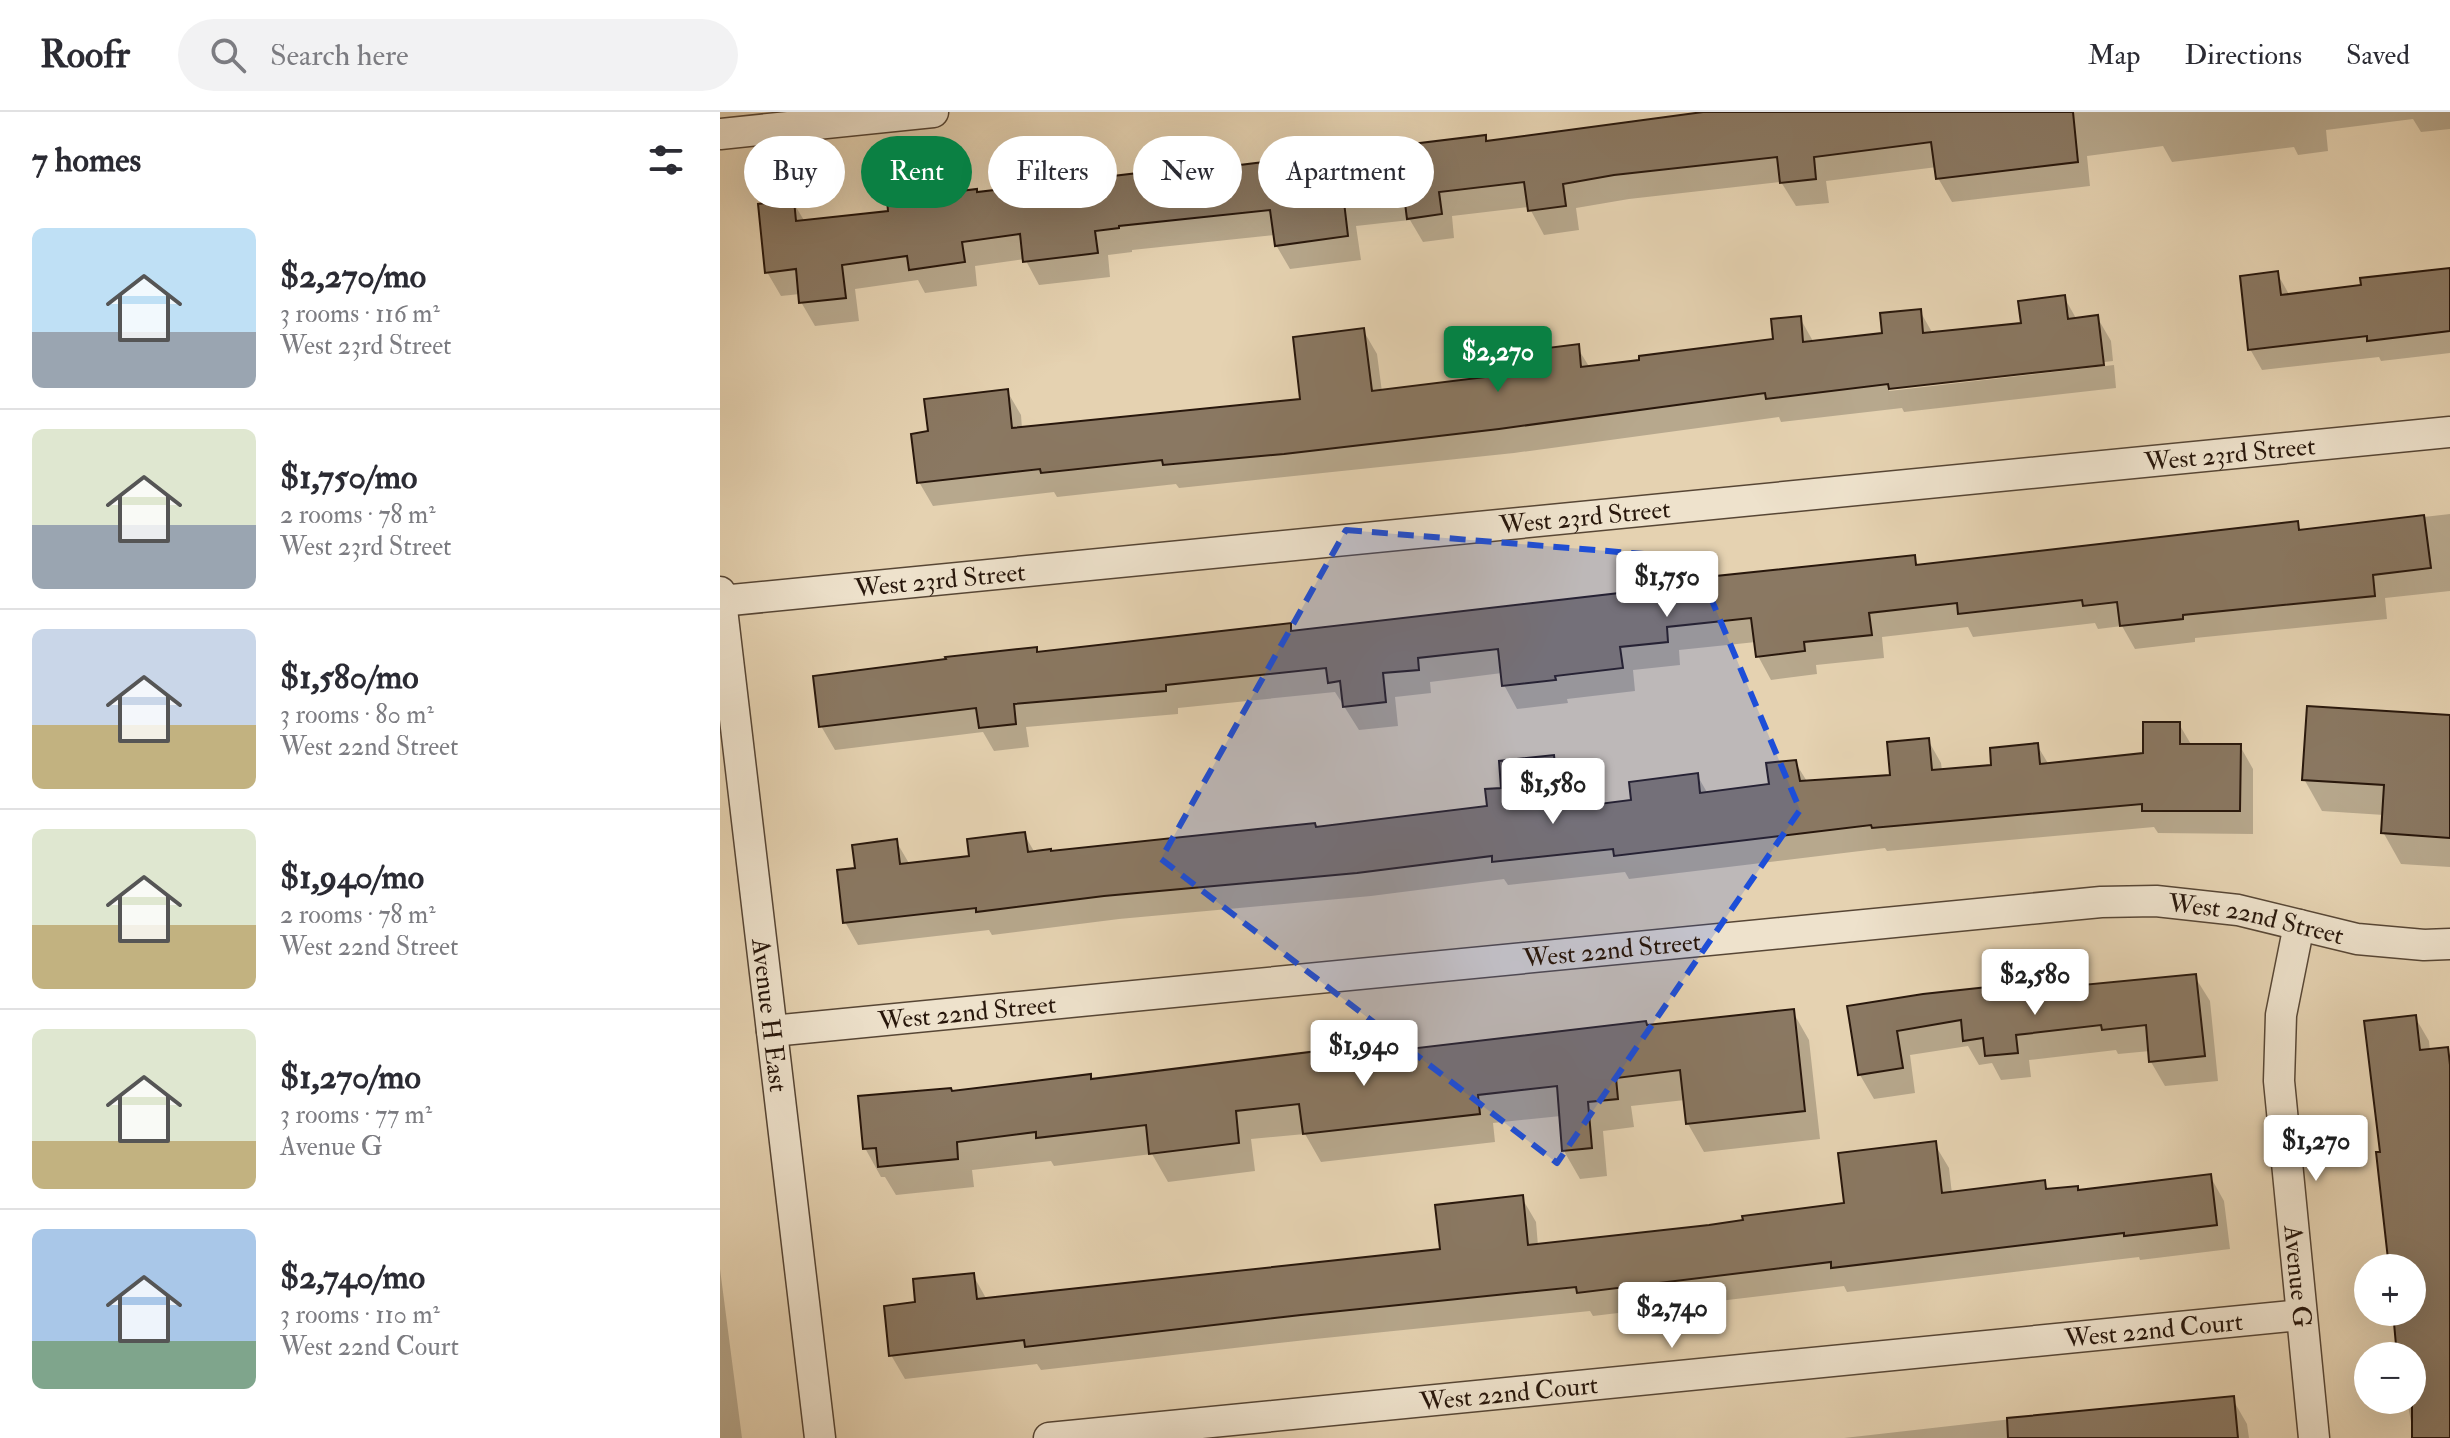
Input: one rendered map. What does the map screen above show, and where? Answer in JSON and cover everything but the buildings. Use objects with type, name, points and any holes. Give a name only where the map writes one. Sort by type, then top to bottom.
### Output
[{"type":"street","points":[[720,134],[933,112]]},
{"type":"street","name":"West 23rd Street","points":[[721,601],[2450,432]]},
{"type":"street","name":"Avenue H East","points":[[720,592],[820,1438]]},
{"type":"street","name":"West 22nd Street","points":[[772,1031],[2101,902],[2156,901],[2238,910],[2357,939],[2450,944]]},
{"type":"street","name":"Avenue G","points":[[2299,925],[2281,1015],[2279,1081],[2314,1438]]},
{"type":"street","name":"West 22nd Court","points":[[1049,1438],[2301,1315]]},
{"type":"highlighted area","points":[[1346,530],[1694,558],[1800,810],[1557,1163],[1161,859]]}]
